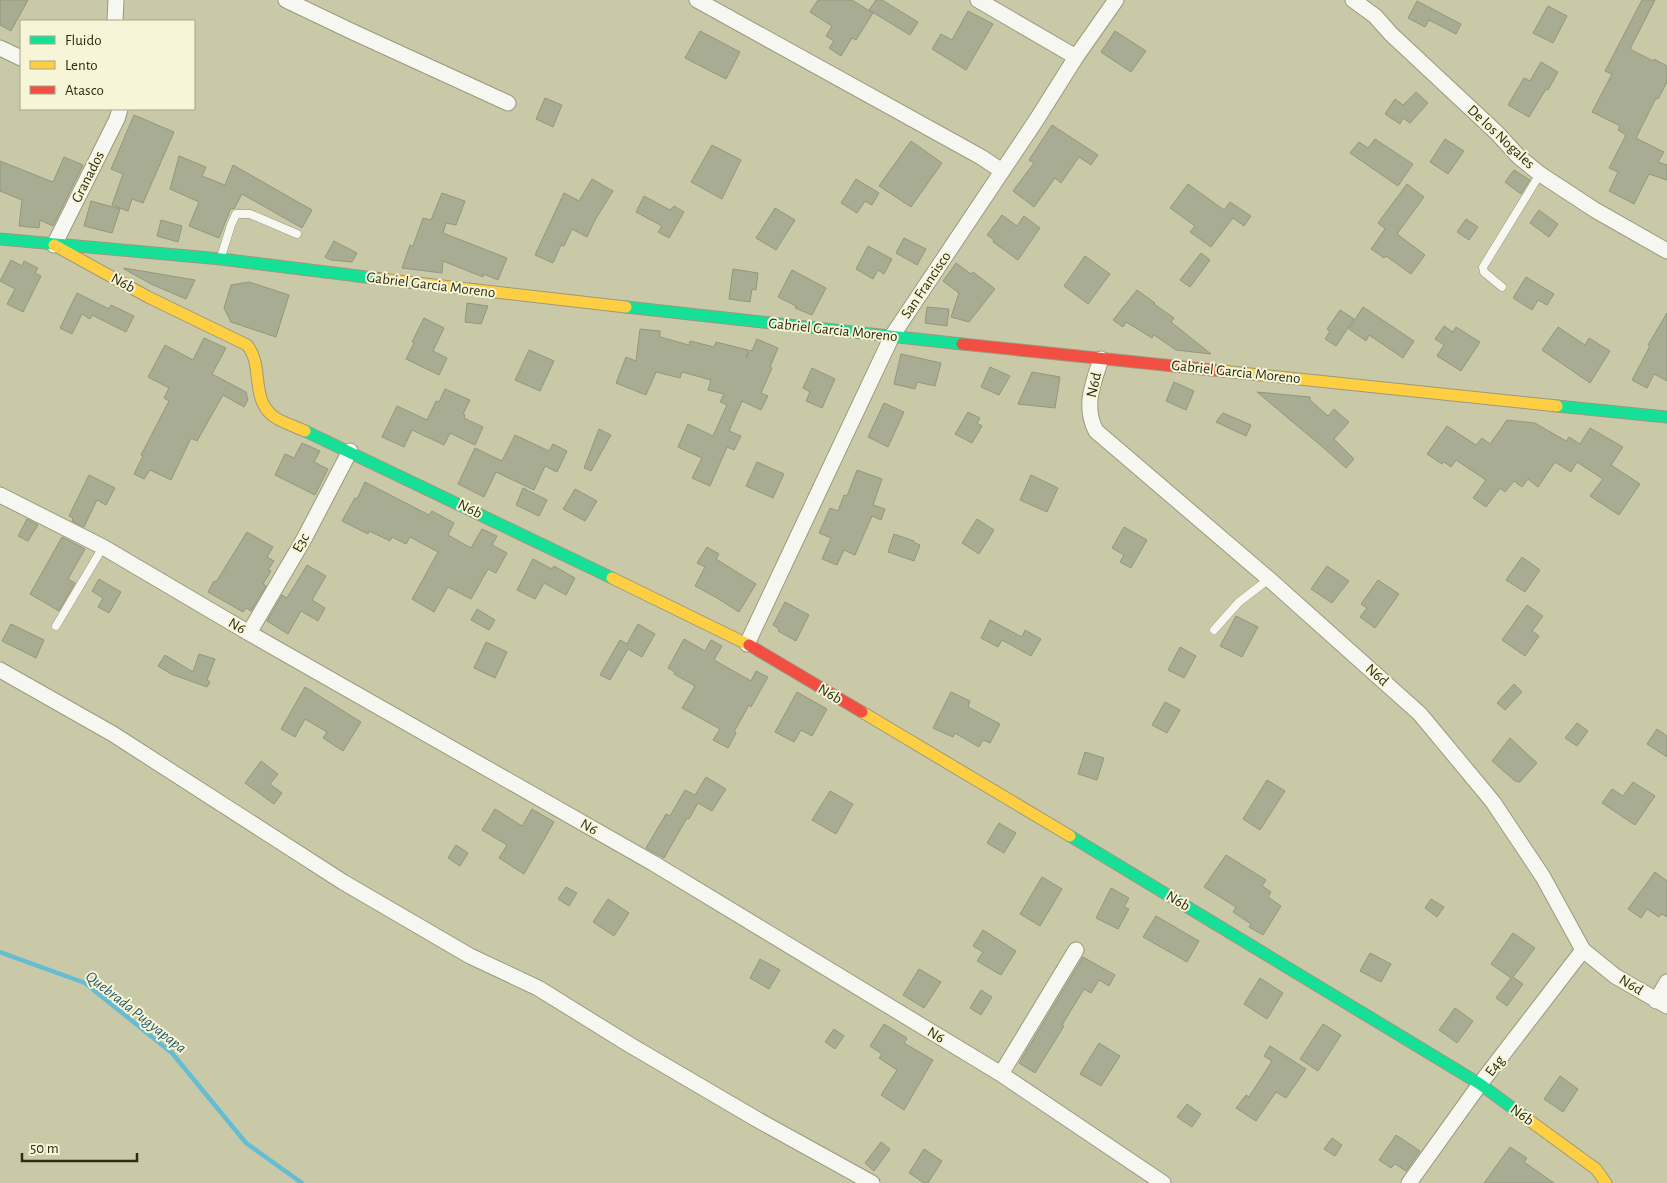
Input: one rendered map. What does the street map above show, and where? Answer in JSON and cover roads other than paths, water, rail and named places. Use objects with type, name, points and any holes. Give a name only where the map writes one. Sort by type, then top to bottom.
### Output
[{"type":"street","points":[[115,20],[116,0]]},
{"type":"street","points":[[286,0],[508,103]]},
{"type":"street","points":[[696,0],[981,156],[1002,171]]},
{"type":"street","points":[[978,0],[1076,57]]},
{"type":"street","name":"San Francisco","points":[[747,644],[892,336],[1037,119],[1076,57],[1116,0]]},
{"type":"street","name":"De los Nogales","points":[[1353,0],[1375,16],[1391,34],[1519,157],[1540,174],[1595,210],[1667,251]]},
{"type":"street","points":[[0,48],[20,58]]},
{"type":"street","name":"Granados","points":[[54,245],[117,120],[120,110]]},
{"type":"street","name":"Gabriel Garcia Moreno","points":[[0,239],[220,259],[491,292],[1101,359],[1667,417]]},
{"type":"street","name":"N6b","points":[[54,245],[148,297],[247,345],[255,358],[257,384],[262,402],[273,416],[350,451],[747,644],[1131,872],[1480,1084],[1596,1169],[1606,1183]]},
{"type":"street","name":"N6d","points":[[1101,359],[1090,394],[1091,421],[1096,431],[1270,579],[1420,714],[1493,802],[1543,877],[1583,950],[1616,976],[1662,1004]]},
{"type":"street","name":"E3c","points":[[249,633],[304,539],[350,451]]},
{"type":"street","name":"N6","points":[[0,495],[103,547],[249,633],[653,863],[1001,1074],[1163,1183]]},
{"type":"street","points":[[0,670],[113,734],[344,882],[470,956],[538,988],[638,1050],[758,1120],[872,1183]]},
{"type":"street","points":[[1001,1074],[1076,950]]},
{"type":"street","name":"E4g","points":[[1409,1183],[1480,1084],[1583,950]]},
{"type":"street","points":[[1662,1004],[1667,982]]},
{"type":"lane","points":[[1502,287],[1484,272],[1483,267],[1540,174]]},
{"type":"lane","points":[[220,259],[236,214],[250,214],[298,234]]},
{"type":"lane","points":[[56,626],[103,547]]},
{"type":"lane","points":[[1214,630],[1239,602],[1270,579]]},
{"type":"waterway","name":"Quebrada Pugyapapa","points":[[0,952],[85,983],[172,1053],[246,1143],[302,1183]]}]
